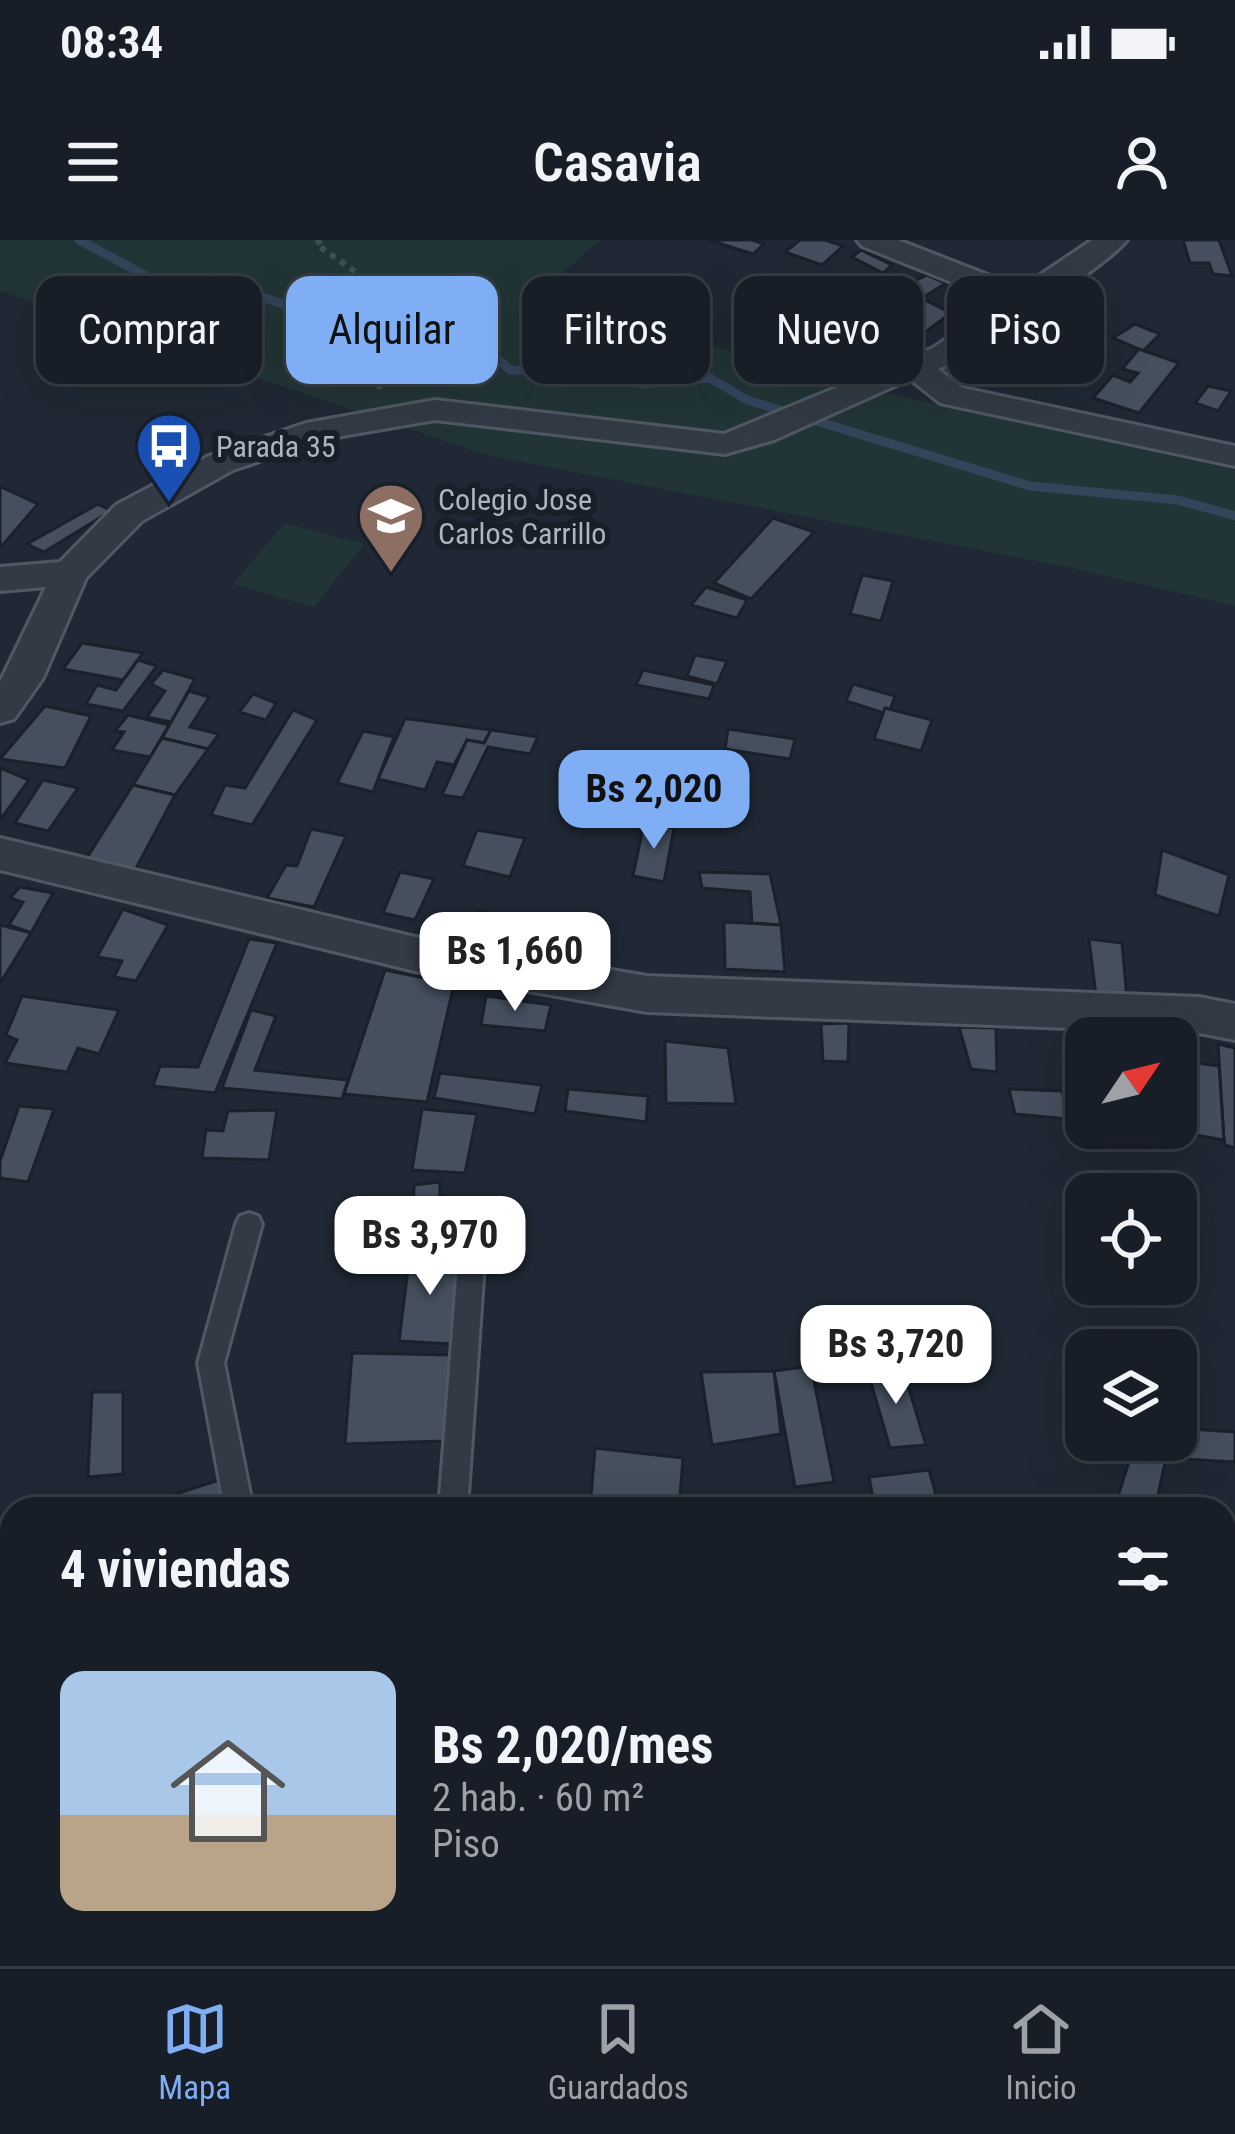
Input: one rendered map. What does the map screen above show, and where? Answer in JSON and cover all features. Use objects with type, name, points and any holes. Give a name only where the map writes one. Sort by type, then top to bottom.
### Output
[{"type":"street","points":[[872,240],[960,276]]},
{"type":"street","points":[[1061,276],[1112,240]]},
{"type":"street","points":[[923,373],[952,396],[1235,456]]},
{"type":"street","points":[[0,710],[24,678],[70,573],[128,513],[221,463],[318,430],[435,410],[724,444],[762,433],[866,384]]},
{"type":"street","points":[[0,579],[70,573]]},
{"type":"street","points":[[0,854],[415,954],[647,994],[1199,1015],[1235,1022]]},
{"type":"lane","points":[[237,1497],[211,1363],[249,1224]]},
{"type":"lane","points":[[454,1497],[471,1264]]},
{"type":"path","points":[[321,240],[316,244],[361,276]]},
{"type":"shaded area","points":[[0,240],[600,240],[560,276],[522,276],[522,384],[710,384],[710,345],[734,352],[734,384],[845,384],[1235,470],[1235,606],[1072,568],[486,455],[262,379],[262,276],[36,276],[36,303],[0,291]]},
{"type":"shaded area","points":[[285,523],[364,544],[314,607],[233,584]]},
{"type":"building","points":[[709,240],[752,240],[764,244],[753,254]]},
{"type":"building","points":[[800,240],[843,246],[822,265],[785,252]]},
{"type":"building","points":[[1183,240],[1219,240],[1232,276],[1213,274],[1209,263],[1190,263]]},
{"type":"building","points":[[861,250],[892,265],[883,273],[852,257]]},
{"type":"building","points":[[927,275],[946,283],[923,297]]},
{"type":"building","points":[[923,303],[947,311],[947,316],[923,334]]},
{"type":"building","points":[[1135,324],[1160,334],[1143,351],[1113,338]]},
{"type":"building","points":[[1139,349],[1179,363],[1139,413],[1093,398],[1113,375],[1130,382],[1138,373],[1122,369]]},
{"type":"building","points":[[1208,386],[1231,391],[1218,411],[1195,403]]},
{"type":"building","points":[[0,488],[38,504],[0,548]]},
{"type":"building","points":[[98,504],[111,511],[44,552],[27,544]]},
{"type":"building","points":[[773,518],[814,532],[751,599],[714,583]]},
{"type":"building","points":[[862,575],[893,581],[881,621],[850,614]]},
{"type":"building","points":[[706,587],[747,600],[737,618],[691,605]]},
{"type":"building","points":[[82,643],[143,653],[123,680],[63,669]]},
{"type":"building","points":[[695,655],[727,661],[717,684],[687,676]]},
{"type":"building","points":[[138,660],[157,666],[123,711],[86,704],[97,685],[116,690]]},
{"type":"building","points":[[163,670],[195,679],[171,722],[147,717],[165,691],[151,684]]},
{"type":"building","points":[[643,670],[714,685],[709,699],[636,685]]},
{"type":"building","points":[[853,684],[895,696],[890,710],[884,713],[846,701]]},
{"type":"building","points":[[189,691],[209,697],[190,727],[219,734],[208,749],[162,738]]},
{"type":"building","points":[[253,694],[276,703],[266,720],[239,712]]},
{"type":"building","points":[[45,706],[91,716],[65,768],[0,759]]},
{"type":"building","points":[[885,708],[932,720],[921,751],[874,739]]},
{"type":"building","points":[[293,710],[317,720],[252,825],[211,815],[225,785],[245,788]]},
{"type":"building","points":[[128,715],[169,725],[150,757],[112,750],[124,732],[115,731]]},
{"type":"building","points":[[405,719],[491,730],[484,743],[467,740],[454,765],[437,762],[425,790],[378,779]]},
{"type":"building","points":[[728,729],[795,739],[790,759],[725,749]]},
{"type":"building","points":[[491,730],[538,737],[530,754],[488,747],[463,798],[442,795],[467,740],[484,743]]},
{"type":"building","points":[[363,731],[394,737],[373,792],[337,783]]},
{"type":"building","points":[[162,738],[208,749],[175,795],[133,785]]},
{"type":"building","points":[[652,767],[683,772],[670,816],[642,812]]},
{"type":"building","points":[[0,768],[29,780],[0,820]]},
{"type":"building","points":[[43,780],[78,788],[48,831],[15,823]]},
{"type":"building","points":[[133,785],[175,795],[133,874],[83,864]]},
{"type":"building","points":[[644,823],[674,828],[664,882],[633,876]]},
{"type":"building","points":[[311,829],[346,836],[314,907],[267,898],[286,865],[297,866]]},
{"type":"building","points":[[477,830],[525,838],[510,877],[463,866]]},
{"type":"building","points":[[1162,850],[1229,875],[1219,916],[1155,895]]},
{"type":"building","points":[[400,872],[434,879],[415,920],[383,913]]},
{"type":"building","points":[[699,872],[770,874],[781,925],[752,923],[750,892],[702,888]]},
{"type":"building","points":[[20,887],[53,893],[31,933],[9,925],[23,902],[10,898]]},
{"type":"building","points":[[123,909],[168,925],[136,981],[114,977],[122,961],[97,957]]},
{"type":"building","points":[[478,911],[498,915],[484,948],[424,936],[429,921],[472,930]]},
{"type":"building","points":[[724,922],[781,925],[785,972],[725,969]]},
{"type":"building","points":[[0,925],[31,933],[1,982],[0,981]]},
{"type":"building","points":[[249,939],[277,943],[215,1093],[153,1086],[160,1066],[198,1067]]},
{"type":"building","points":[[1089,939],[1122,943],[1127,999],[1096,996]]},
{"type":"building","points":[[385,970],[454,984],[427,1102],[344,1094]]},
{"type":"building","points":[[22,996],[119,1010],[99,1054],[78,1048],[67,1072],[5,1063],[17,1040],[6,1035]]},
{"type":"building","points":[[486,996],[551,1005],[545,1031],[481,1025]]},
{"type":"building","points":[[251,1010],[276,1016],[255,1070],[348,1080],[342,1099],[222,1088]]},
{"type":"building","points":[[849,1023],[848,1062],[823,1061],[821,1024]]},
{"type":"building","points":[[959,1027],[996,1028],[997,1072],[971,1069]]},
{"type":"building","points":[[665,1041],[728,1048],[736,1104],[666,1103]]},
{"type":"building","points":[[1218,1044],[1235,1048],[1235,1148],[1224,1140]]},
{"type":"building","points":[[1197,1063],[1219,1066],[1224,1140],[1197,1135]]},
{"type":"building","points":[[440,1073],[542,1085],[535,1114],[434,1098]]},
{"type":"building","points":[[568,1089],[648,1096],[646,1122],[565,1111]]},
{"type":"building","points":[[1009,1089],[1062,1091],[1065,1119],[1015,1114]]},
{"type":"building","points":[[19,1106],[54,1109],[28,1182],[0,1178],[0,1161]]},
{"type":"building","points":[[422,1109],[477,1114],[465,1173],[412,1170]]},
{"type":"building","points":[[277,1110],[269,1160],[202,1158],[206,1130],[223,1131],[228,1111]]},
{"type":"building","points":[[440,1182],[440,1210],[469,1207],[468,1236],[412,1236],[414,1185]]},
{"type":"building","points":[[410,1253],[460,1253],[451,1344],[399,1341]]},
{"type":"building","points":[[352,1353],[452,1355],[445,1441],[345,1444]]},
{"type":"building","points":[[811,1366],[834,1482],[795,1487],[774,1371]]},
{"type":"building","points":[[902,1366],[926,1445],[890,1448],[867,1369]]},
{"type":"building","points":[[774,1371],[781,1434],[712,1445],[701,1372]]},
{"type":"building","points":[[92,1392],[123,1392],[123,1474],[88,1477]]},
{"type":"building","points":[[1197,1429],[1235,1432],[1235,1462],[1197,1460]]},
{"type":"building","points":[[595,1448],[683,1458],[680,1497],[591,1497]]},
{"type":"building","points":[[1129,1461],[1165,1461],[1158,1497],[1118,1497]]},
{"type":"building","points":[[929,1470],[937,1497],[873,1497],[869,1477]]},
{"type":"building","points":[[225,1478],[227,1497],[166,1497]]},
{"type":"waterway","points":[[79,240],[182,295],[241,289],[296,309],[309,331],[422,333],[478,341],[510,370],[604,371],[642,384],[710,378],[747,400],[1030,486],[1178,500],[1235,516]]},
{"type":"place","name":"Parada 35","points":[[169,505]]},
{"type":"place","name":"Colegio Jose Carlos Carrillo","points":[[391,575]]}]
